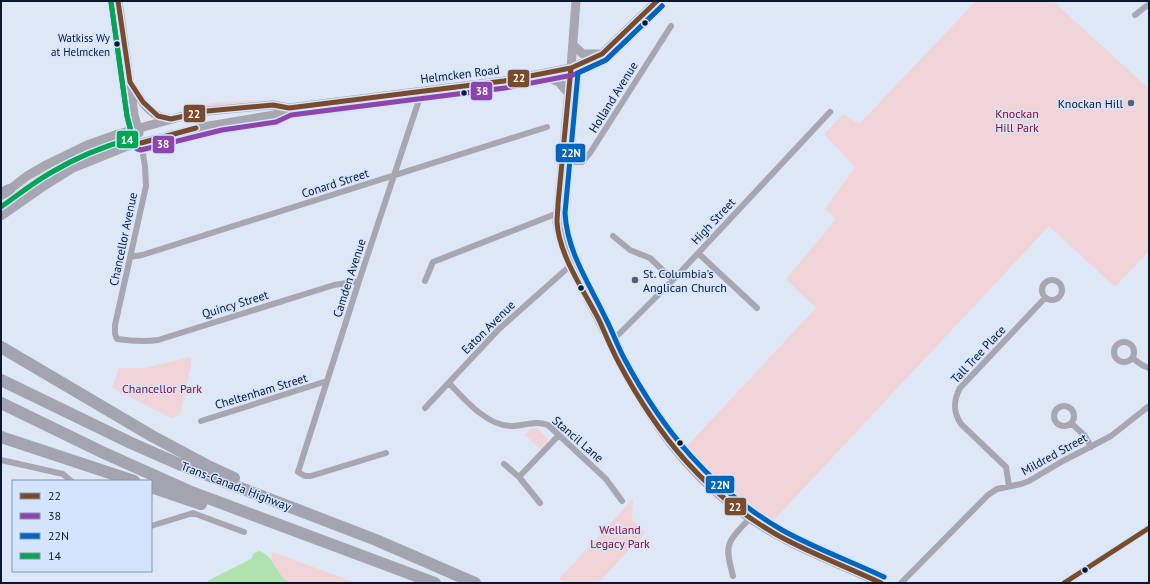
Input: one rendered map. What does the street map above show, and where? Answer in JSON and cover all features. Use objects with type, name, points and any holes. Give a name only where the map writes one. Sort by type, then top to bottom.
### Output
[{"type":"highway","points":[[2,347],[122,419],[210,467],[257,488],[338,518],[376,540]]},
{"type":"highway","name":"Trans-Canada Highway","points":[[1,380],[181,465],[376,540],[475,583]]},
{"type":"highway","name":"Trans-Canada Highway","points":[[1,403],[111,456],[189,491],[435,583]]},
{"type":"highway","points":[[1,437],[131,480]]},
{"type":"highway","points":[[152,487],[267,527],[392,573],[421,578]]},
{"type":"main road","points":[[118,1],[141,142]]},
{"type":"main road","points":[[576,1],[558,213],[559,230],[562,243],[571,265],[619,362],[644,405],[678,454],[707,486],[749,519],[793,544],[880,583]]},
{"type":"main road","name":"Helmcken Road","points":[[1,216],[73,168],[141,142],[215,124],[274,115],[289,108],[504,81],[571,68],[602,54],[657,1]]},
{"type":"main road","points":[[573,45],[583,54],[602,54]]},
{"type":"main road","points":[[540,75],[559,82],[569,94]]},
{"type":"main road","points":[[130,82],[143,102],[151,111],[163,118],[171,119]]},
{"type":"main road","name":"Helmcken Road","points":[[4,193],[38,170],[87,145],[171,119],[207,111],[273,105],[289,108]]},
{"type":"street","points":[[1135,15],[1149,4]]},
{"type":"street","name":"Holland Avenue","points":[[562,162],[582,162],[590,153],[670,26]]},
{"type":"street","name":"Camden Avenue","points":[[386,453],[311,476],[301,475],[298,472],[422,91]]},
{"type":"street","name":"High Street","points":[[608,340],[618,335],[673,280],[830,112]]},
{"type":"street","name":"Conard Street","points":[[130,258],[395,176],[546,127]]},
{"type":"street","name":"Chancellor Avenue","points":[[117,339],[115,334],[115,325],[146,186],[145,166],[141,142]]},
{"type":"street","points":[[425,281],[433,262],[558,213]]},
{"type":"street","points":[[612,236],[630,250],[650,258],[673,280]]},
{"type":"street","points":[[698,253],[757,308]]},
{"type":"street","name":"Eaton Avenue","points":[[425,408],[499,329],[571,265]]},
{"type":"street","name":"Quincy Street","points":[[117,339],[132,342],[158,340],[334,285],[359,281]]},
{"type":"street","name":"Tall Tree Place","points":[[1009,486],[1006,467],[961,424],[955,409],[956,396],[960,388],[1045,298]]},
{"type":"street","points":[[1132,358],[1149,368]]},
{"type":"street","name":"Cheltenham Street","points":[[201,421],[328,381]]},
{"type":"street","name":"Stancil Lane","points":[[449,383],[467,402],[485,416],[499,424],[513,426],[542,423],[548,425],[606,479],[622,502]]},
{"type":"street","name":"Mildred Street","points":[[901,583],[978,503],[988,495],[997,489],[1022,484],[1029,481],[1061,462],[1111,436],[1149,406]]},
{"type":"street","points":[[1071,423],[1085,436],[1091,447]]},
{"type":"street","points":[[519,477],[560,435]]},
{"type":"street","points":[[1,460],[63,474],[70,480]]},
{"type":"street","points":[[504,464],[519,477],[540,503]]},
{"type":"street","points":[[152,526],[193,514],[244,532]]},
{"type":"street","points":[[733,576],[728,556],[728,547],[730,540],[749,519]]},
{"type":"street","points":[[1064,583],[1149,528]]},
{"type":"green space","name":"Knockan Hill Park","points":[[976,1],[1053,1],[1149,89],[1149,251],[1115,287],[1049,226],[772,522],[725,488],[704,468],[687,446],[816,308],[786,279],[836,219],[825,209],[855,167],[824,134],[843,114],[859,124]]},
{"type":"green space","points":[[260,101],[217,105],[179,111],[185,108],[206,104]]},
{"type":"green space","points":[[53,166],[55,168],[28,185],[1,209],[1,202],[28,181]]},
{"type":"green space","name":"Chancellor Park","points":[[191,357],[191,365],[180,415],[171,418],[112,388],[119,368],[144,368]]},
{"type":"green space","points":[[537,428],[549,440],[540,449],[525,435],[530,429]]},
{"type":"green space","name":"Welland Legacy Park","points":[[633,499],[632,520],[645,533],[598,583],[565,583],[559,579]]},
{"type":"green space","points":[[273,552],[356,583],[291,583],[281,576],[270,560]]},
{"type":"shaded area","points":[[259,551],[264,553],[272,561],[282,576],[291,583],[207,583],[209,580],[251,559],[254,553]]},
{"type":"transit line","name":"22","points":[[118,1],[130,82],[143,102],[158,116],[171,119],[207,111],[273,105],[289,108],[504,81],[571,68],[602,54],[657,1]]},
{"type":"transit line","name":"38","points":[[111,2],[127,116],[134,145],[137,149],[141,150],[222,130],[276,122],[291,115],[505,88],[573,75],[606,60],[662,6]]},
{"type":"transit line","name":"14","points":[[1,207],[39,180],[71,161],[91,152],[133,138],[127,116],[111,2]]},
{"type":"transit line","name":"22N","points":[[662,6],[606,60],[578,73],[565,213],[574,254],[608,322],[621,353],[639,385],[655,410],[691,456],[732,496],[756,514],[794,537],[884,577]]},
{"type":"transit line","name":"22","points":[[571,68],[558,204],[557,222],[559,235],[562,248],[574,274],[600,322],[616,358],[634,390],[650,415],[686,462],[729,502],[753,520],[791,543],[881,583]]},
{"type":"transit line","name":"22","points":[[141,143],[196,128]]},
{"type":"transit line","name":"22","points":[[1064,583],[1149,528]]},
{"type":"place","name":"Watkiss Wy at Helmcken","points":[[117,44]]},
{"type":"place","name":"Knockan Hill","points":[[1131,103]]},
{"type":"place","name":"St. Columbia's Anglican Church","points":[[635,280]]}]
